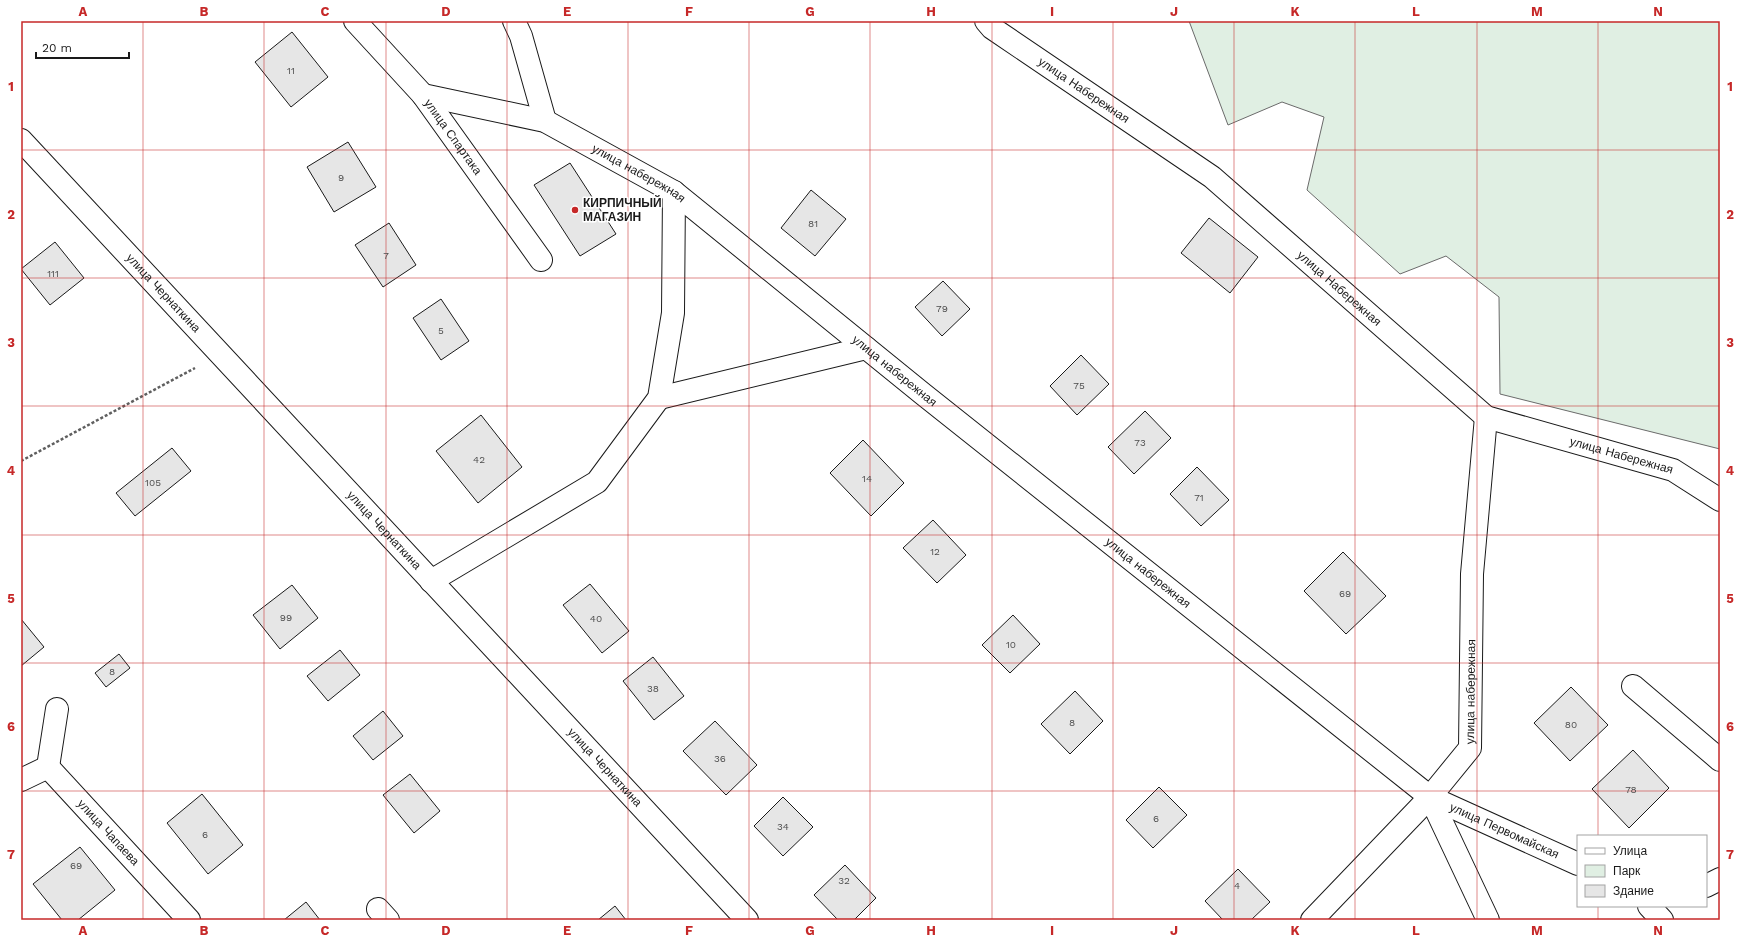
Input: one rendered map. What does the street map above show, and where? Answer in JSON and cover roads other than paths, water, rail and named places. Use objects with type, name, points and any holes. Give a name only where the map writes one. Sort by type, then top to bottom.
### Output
[{"type":"street","name":"улица Спартака","points":[[355,21],[423,95],[540,260]]},
{"type":"street","points":[[514,21],[521,36],[545,121]]},
{"type":"street","name":"улица Набережная","points":[[986,21],[992,28],[1212,177],[1486,417],[1673,470],[1720,500]]},
{"type":"street","name":"улица набережная","points":[[423,95],[545,121],[674,192],[866,348],[1430,798],[1470,748],[1472,574],[1486,417]]},
{"type":"street","name":"улица Чернаткина","points":[[21,140],[431,581],[738,917]]},
{"type":"street","points":[[431,581],[597,482],[659,398],[673,313],[674,192]]},
{"type":"street","points":[[659,398],[866,348]]},
{"type":"street","points":[[1633,686],[1720,760]]},
{"type":"street","points":[[21,780],[48,767],[57,709]]},
{"type":"street","name":"улица Чапаева","points":[[48,767],[189,920]]},
{"type":"street","points":[[1312,920],[1430,798],[1488,920]]},
{"type":"street","name":"улица Первомайская","points":[[1430,798],[1577,864]]},
{"type":"street","points":[[1707,886],[1720,879]]},
{"type":"place","name":"КИРПИЧНЫЙ МАГАЗИН","points":[[575,210]]}]
